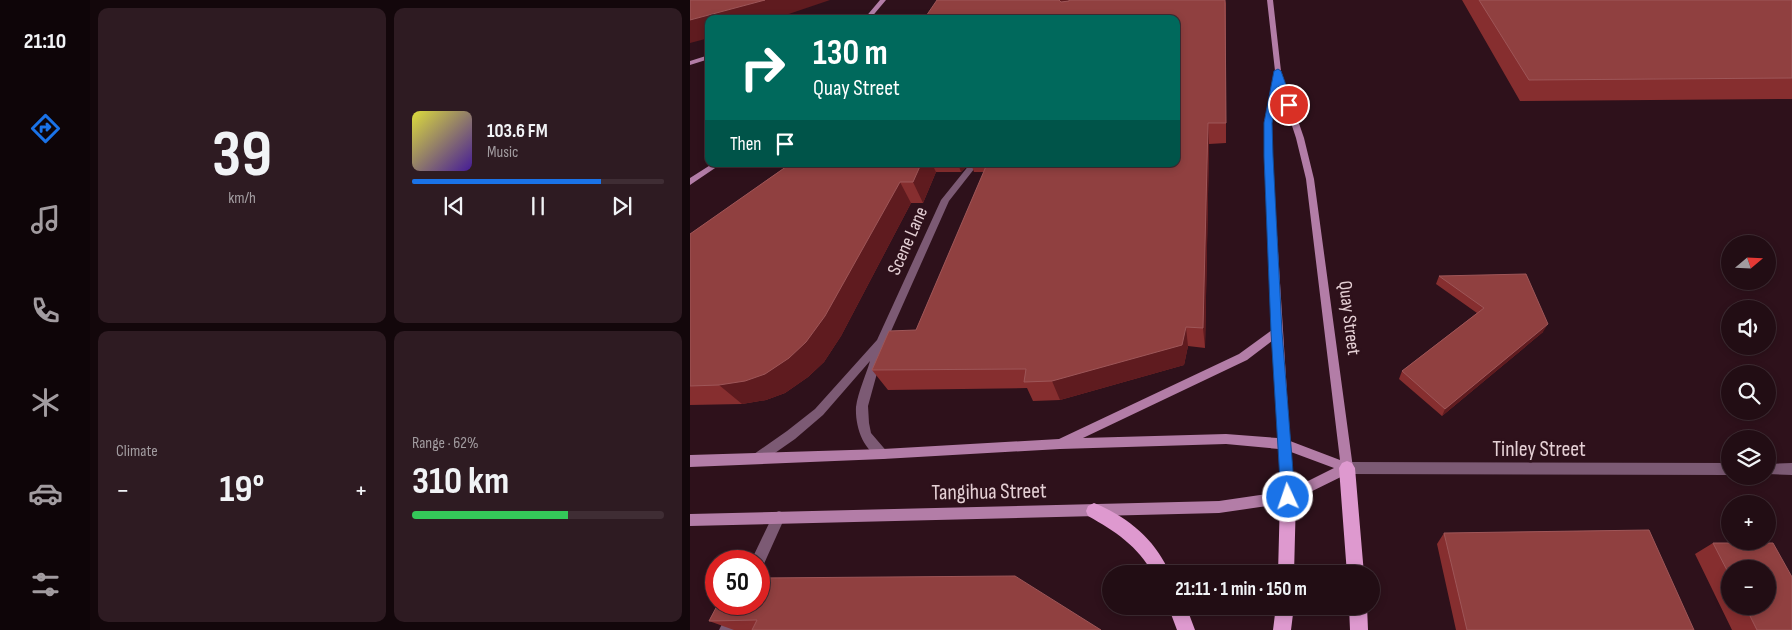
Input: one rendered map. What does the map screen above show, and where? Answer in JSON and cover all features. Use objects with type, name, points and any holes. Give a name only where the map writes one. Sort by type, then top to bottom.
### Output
[{"type":"main road","points":[[870,15],[883,0]]},
{"type":"main road","name":"Quay Street","points":[[1270,0],[1278,71],[1300,138],[1310,179],[1347,468],[1355,565]]},
{"type":"main road","points":[[690,63],[705,59]]},
{"type":"main road","name":"Quay Street","points":[[1278,71],[1268,123],[1277,332],[1288,497],[1286,565]]},
{"type":"main road","points":[[690,182],[712,167]]},
{"type":"main road","points":[[1060,444],[1243,357],[1277,332]]},
{"type":"main road","points":[[690,460],[883,454],[1060,444],[1226,439],[1285,444],[1347,468]]},
{"type":"main road","name":"Tangihua Street","points":[[690,520],[1219,507],[1288,497],[1347,468]]},
{"type":"main road","points":[[1094,511],[1124,526],[1145,544],[1157,565]]},
{"type":"main road","points":[[1180,615],[1186,630]]},
{"type":"main road","points":[[1282,630],[1283,615]]},
{"type":"main road","points":[[1358,615],[1359,630]]},
{"type":"street","name":"Scene Lane","points":[[883,454],[866,435],[862,406],[883,338],[945,200],[972,167]]},
{"type":"street","name":"Scene Lane","points":[[758,458],[791,435],[819,412],[883,338]]},
{"type":"street","name":"Tinley Street","points":[[1347,468],[1721,469]]},
{"type":"street","points":[[1776,469],[1792,469]]},
{"type":"street","points":[[763,550],[779,517]]},
{"type":"street","points":[[726,630],[733,615]]},
{"type":"building","points":[[690,0],[765,0],[705,15],[690,20]]},
{"type":"building","points":[[937,0],[1059,0],[1061,2],[1069,0],[1225,0],[1226,123],[1208,123],[1203,328],[1186,327],[1182,345],[1052,381],[1024,382],[1026,369],[872,370],[889,331],[916,330],[986,167],[1180,167],[1180,15],[927,15]]},
{"type":"building","points":[[1479,0],[1792,0],[1792,78],[1529,80]]},
{"type":"building","points":[[786,167],[920,167],[913,182],[900,182],[825,316],[806,342],[789,358],[765,374],[745,381],[719,385],[690,386],[690,234]]},
{"type":"building","points":[[1526,274],[1548,324],[1445,409],[1402,371],[1484,308],[1439,276]]},
{"type":"building","points":[[1649,530],[1694,630],[1467,630],[1444,533]]},
{"type":"building","points":[[1713,543],[1721,543],[1721,550],[1776,550],[1776,548],[1792,577],[1792,630],[1757,630],[1750,615],[1776,615],[1776,560],[1722,560]]},
{"type":"building","points":[[1015,576],[1101,630],[752,630],[757,620],[709,621],[712,615],[770,615],[770,578]]},
{"type":"route","points":[[1288,497],[1268,156],[1268,123],[1278,71],[1289,105]]}]
